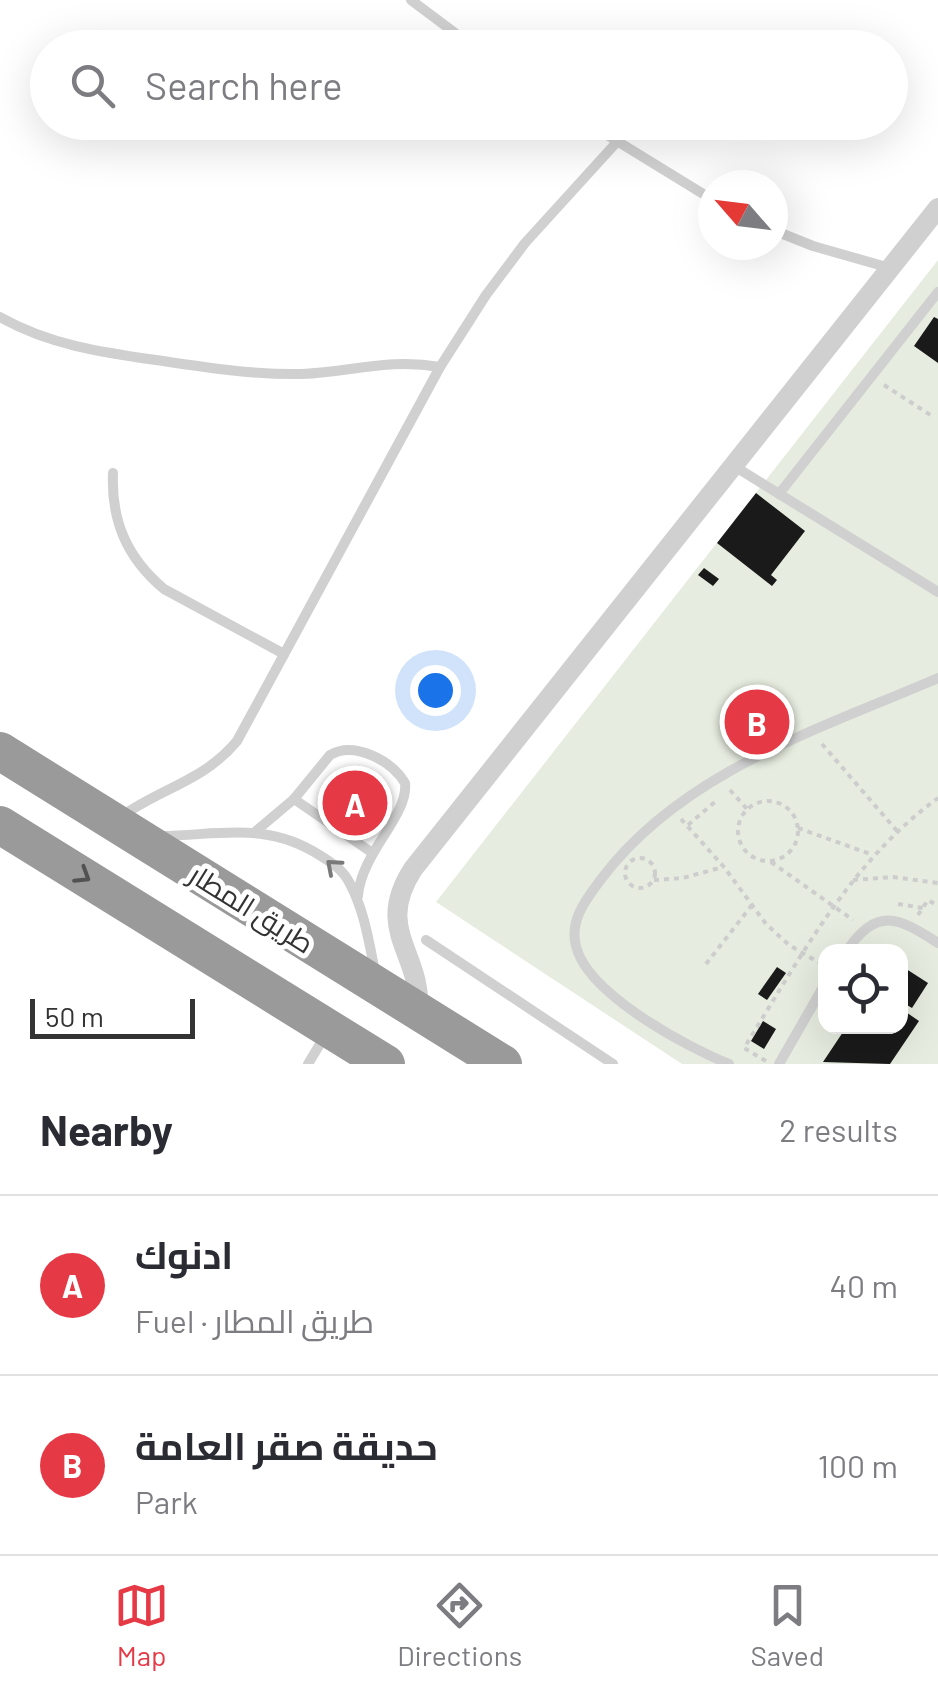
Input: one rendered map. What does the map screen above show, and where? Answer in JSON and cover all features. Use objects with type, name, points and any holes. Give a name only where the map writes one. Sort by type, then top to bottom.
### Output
[{"type":"highway","name":"طريق المطار","points":[[0,751],[503,1064]]},
{"type":"highway","points":[[0,825],[386,1064]]},
{"type":"street","points":[[418,1012],[418,984],[402,946],[397,920],[406,880],[938,208]]},
{"type":"lane","points":[[411,0],[451,30]]},
{"type":"lane","points":[[612,140],[698,191]]},
{"type":"lane","points":[[126,829],[149,799],[206,772],[237,742],[440,366],[525,243],[616,143]]},
{"type":"lane","points":[[788,236],[891,268]]},
{"type":"lane","points":[[780,494],[938,292]]},
{"type":"lane","points":[[0,317],[51,340],[92,351],[194,366],[302,374],[385,362],[440,366]]},
{"type":"lane","points":[[734,466],[938,592]]},
{"type":"lane","points":[[113,473],[112,495],[119,528],[147,574],[164,589],[284,654]]},
{"type":"lane","points":[[729,1064],[676,1040],[628,1006],[589,970],[575,945],[577,916],[626,847],[671,809],[719,778],[938,678]]},
{"type":"lane","points":[[256,831],[294,799],[338,750],[357,749],[394,770],[405,783],[404,799],[361,876],[358,902]]},
{"type":"lane","points":[[294,799],[372,852]]},
{"type":"lane","points":[[126,829],[256,831],[293,840],[333,863],[348,880],[358,902],[379,988]]},
{"type":"lane","points":[[852,944],[865,928],[888,920],[912,926],[938,943]]},
{"type":"lane","points":[[426,940],[612,1064]]},
{"type":"lane","points":[[779,1064],[818,996]]},
{"type":"lane","points":[[308,1064],[328,1028]]},
{"type":"path","points":[[873,376],[932,416]]},
{"type":"path","points":[[813,732],[897,831]]},
{"type":"path","points":[[719,778],[748,808]]},
{"type":"path","points":[[770,1064],[744,1048],[832,907],[873,854],[938,798]]},
{"type":"path","points":[[771,862],[789,854],[798,838],[798,828],[791,811],[783,804],[765,801],[748,808],[738,825],[740,844],[753,858],[771,862],[865,928]]},
{"type":"path","points":[[671,809],[724,867],[777,935],[818,962]]},
{"type":"path","points":[[798,828],[873,854]]},
{"type":"path","points":[[654,880],[656,870],[650,861],[640,857],[630,861],[625,870],[627,881],[636,888],[646,887],[654,880],[683,878],[724,867]]},
{"type":"path","points":[[851,880],[894,878],[938,883]]},
{"type":"path","points":[[912,926],[928,900],[938,906]]},
{"type":"path","points":[[706,964],[752,905]]},
{"type":"shaded area","points":[[938,260],[938,1064],[682,1064],[436,902]]},
{"type":"building","points":[[934,317],[938,319],[938,363],[914,346]]},
{"type":"building","points":[[756,493],[805,531],[771,575],[777,580],[772,586],[717,543]]},
{"type":"building","points":[[704,568],[719,579],[713,586],[698,575]]},
{"type":"building","points":[[777,967],[786,973],[767,1000],[758,994]]},
{"type":"building","points":[[908,970],[928,983],[912,1008],[908,1006]]},
{"type":"building","points":[[908,1013],[919,1021],[890,1064],[823,1062],[842,1034],[908,1034]]},
{"type":"building","points":[[763,1021],[776,1029],[764,1049],[751,1041]]},
{"type":"place","name":"حديقة صقر العامة","points":[[757,722]]},
{"type":"place","name":"ادنوك","points":[[355,803]]}]
